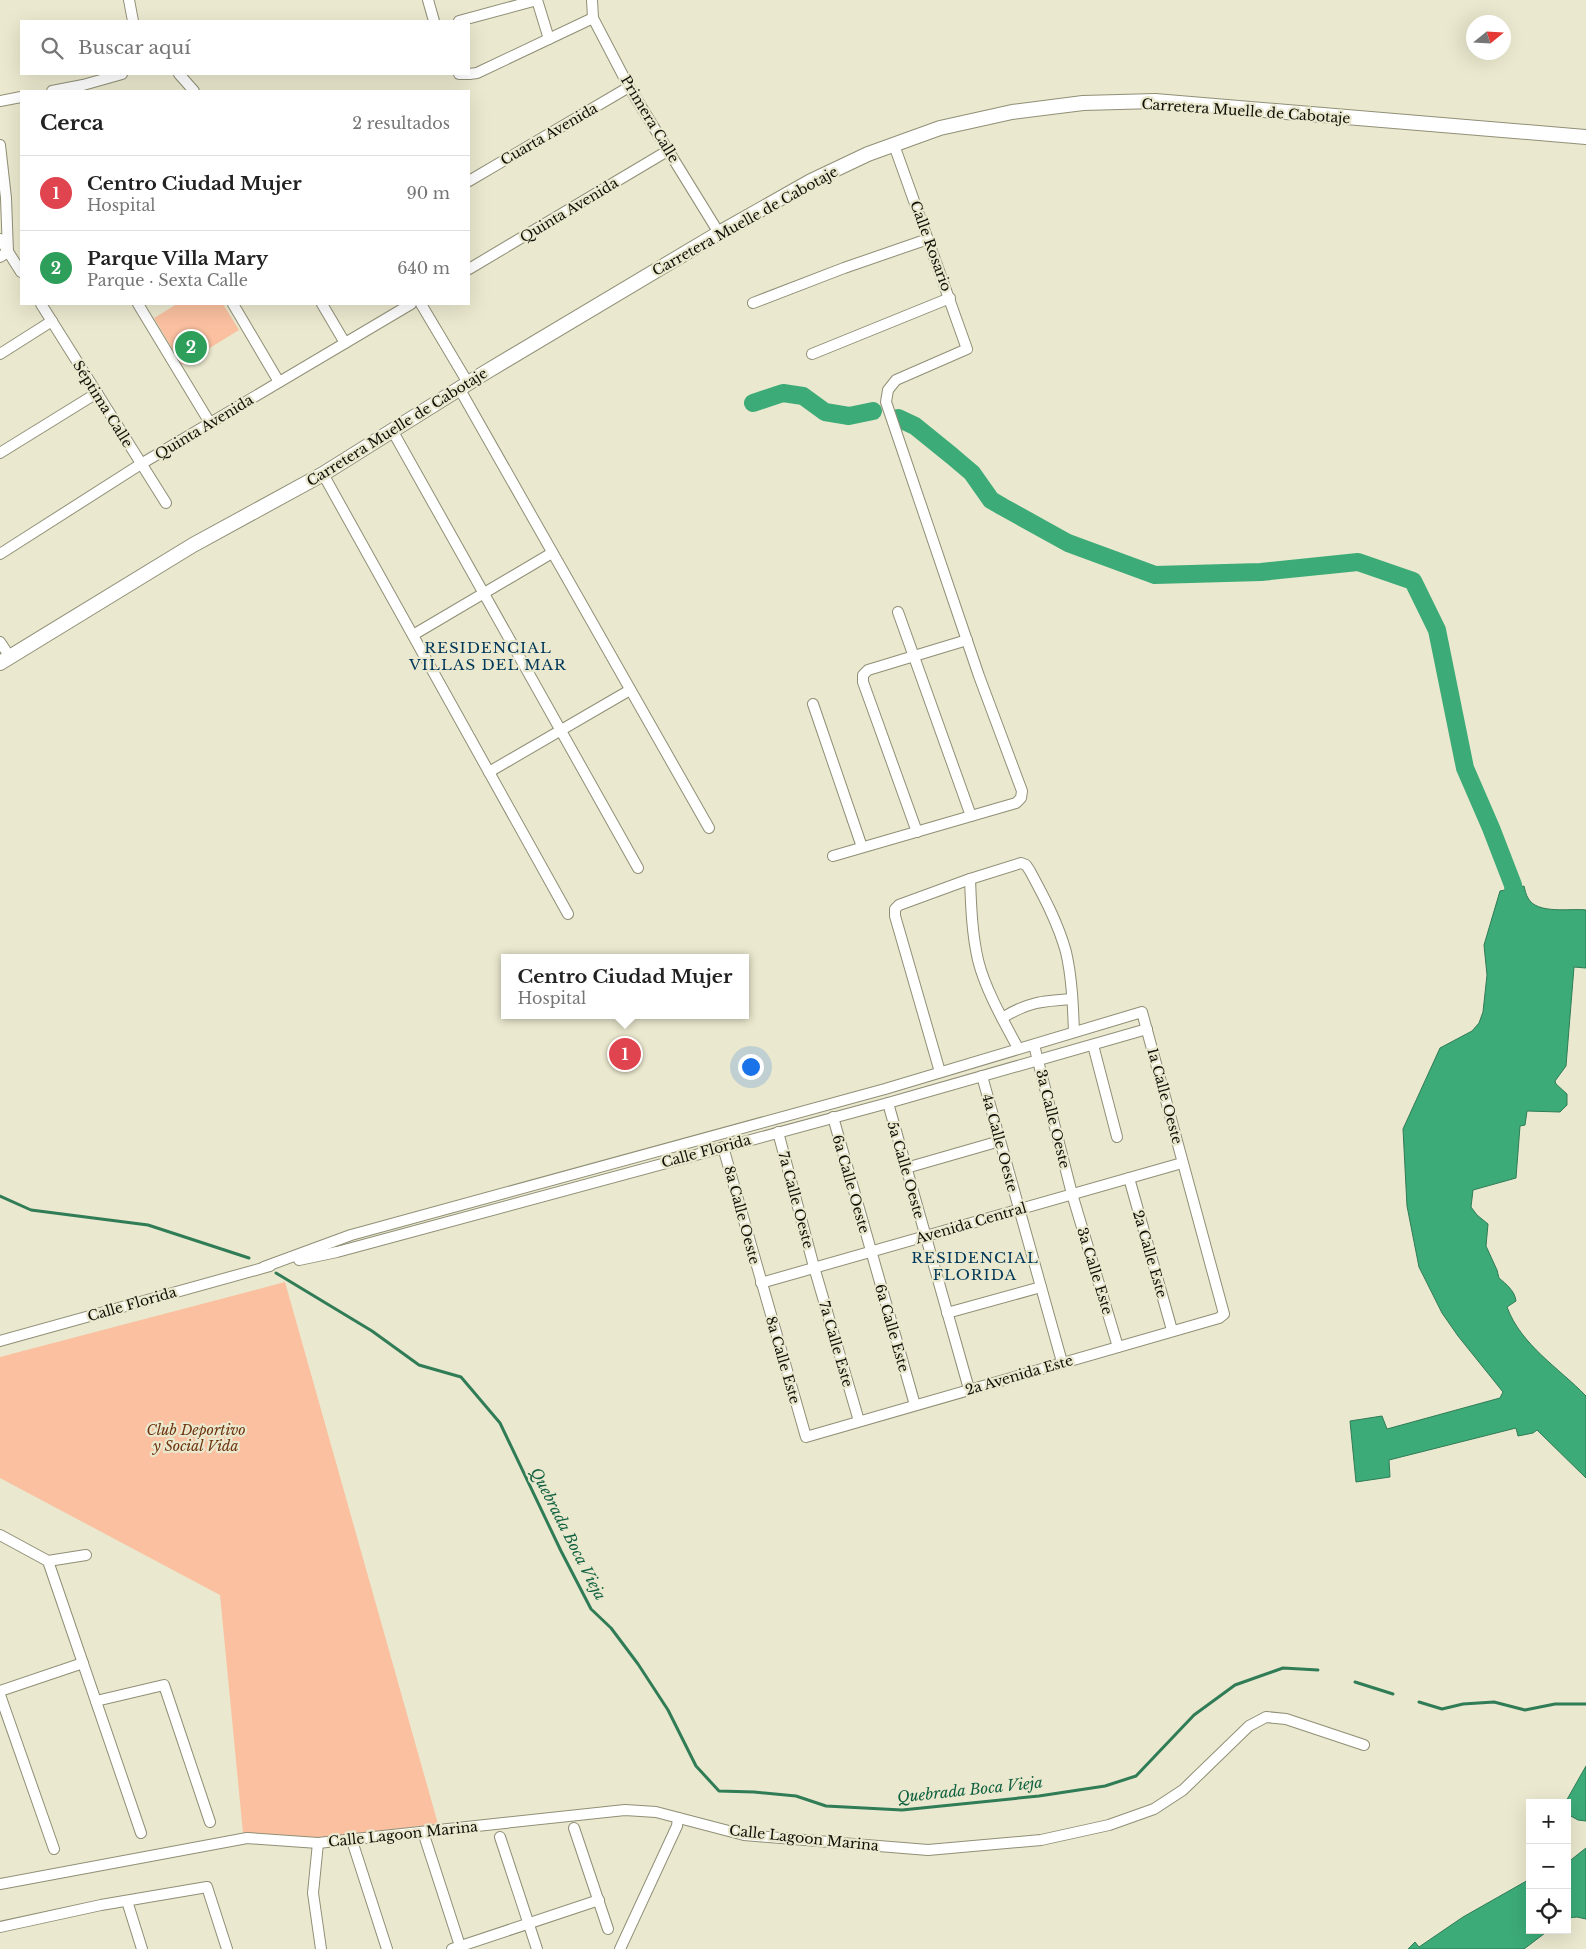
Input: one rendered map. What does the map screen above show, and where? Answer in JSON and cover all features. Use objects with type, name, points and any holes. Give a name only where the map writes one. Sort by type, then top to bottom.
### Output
[{"type":"main road","name":"Carretera Muelle de Cabotaje","points":[[5,660],[193,545],[323,474],[463,386],[720,232],[811,181],[868,154],[940,128],[1012,112],[1083,104],[1155,101],[1586,137]]},
{"type":"street","points":[[128,0],[133,20]]},
{"type":"street","points":[[428,0],[434,20]]},
{"type":"street","points":[[463,20],[537,0],[549,39]]},
{"type":"street","name":"Primera Calle","points":[[592,0],[593,18],[629,87],[720,232]]},
{"type":"street","points":[[470,74],[477,73],[593,18]]},
{"type":"street","points":[[57,90],[118,75]]},
{"type":"street","points":[[180,75],[193,90]]},
{"type":"street","name":"Cuarta Avenida","points":[[470,180],[629,87]]},
{"type":"street","points":[[0,102],[20,97]]},
{"type":"street","points":[[0,145],[4,254]]},
{"type":"street","name":"Calle Rosario","points":[[894,145],[950,298],[966,348],[896,380],[888,390],[886,402],[967,640]]},
{"type":"street","name":"Quinta Avenida","points":[[470,268],[669,150]]},
{"type":"street","points":[[0,238],[4,254],[20,270]]},
{"type":"street","points":[[753,303],[844,268],[928,239]]},
{"type":"street","points":[[812,354],[950,298]]},
{"type":"street","name":"Séptima Calle","points":[[42,305],[166,504]]},
{"type":"street","points":[[139,305],[210,424]]},
{"type":"street","points":[[234,305],[279,382]]},
{"type":"street","points":[[323,305],[345,343]]},
{"type":"street","name":"Quinta Avenida","points":[[0,554],[142,464],[409,305]]},
{"type":"street","points":[[422,305],[552,553],[709,828]]},
{"type":"street","points":[[0,354],[52,321]]},
{"type":"street","points":[[0,453],[97,393]]},
{"type":"street","points":[[392,430],[638,868]]},
{"type":"street","points":[[323,474],[568,914]]},
{"type":"street","points":[[413,635],[552,553]]},
{"type":"street","points":[[898,612],[971,816]]},
{"type":"street","points":[[833,856],[862,847],[917,832],[1016,803],[1021,798],[1022,791],[967,640],[868,670],[863,675],[863,682],[917,832]]},
{"type":"street","points":[[0,642],[5,660]]},
{"type":"street","points":[[489,772],[630,690]]},
{"type":"street","points":[[813,704],[862,847]]},
{"type":"street","points":[[940,1072],[895,916],[895,909],[899,905],[1020,863],[1026,865],[1051,910],[1066,951],[1074,1032]]},
{"type":"street","points":[[970,879],[972,921],[978,961],[1002,1018],[1018,1048]]},
{"type":"street","points":[[1002,1018],[1021,1006],[1041,1001],[1072,999]]},
{"type":"street","name":"Calle Florida","points":[[264,1267],[352,1235],[885,1089],[1142,1012]]},
{"type":"street","name":"1a Calle Oeste","points":[[1142,1012],[1223,1307]]},
{"type":"street","name":"Calle Florida","points":[[0,1341],[264,1267],[337,1252],[833,1118],[1147,1029]]},
{"type":"street","name":"3a Calle Oeste","points":[[1034,1045],[1072,1194]]},
{"type":"street","points":[[1093,1045],[1117,1137]]},
{"type":"street","name":"4a Calle Oeste","points":[[982,1076],[1062,1362]]},
{"type":"street","name":"5a Calle Oeste","points":[[888,1103],[969,1389]]},
{"type":"street","name":"6a Calle Oeste","points":[[833,1118],[870,1252]]},
{"type":"street","name":"7a Calle Oeste","points":[[778,1132],[814,1268]]},
{"type":"street","points":[[906,1168],[1000,1141]]},
{"type":"street","name":"8a Calle Oeste","points":[[723,1147],[761,1282]]},
{"type":"street","name":"Avenida Central","points":[[761,1282],[1182,1163]]},
{"type":"street","name":"2a Calle Este","points":[[1129,1178],[1172,1330]]},
{"type":"street","name":"3a Calle Este","points":[[1072,1194],[1118,1348]]},
{"type":"street","name":"6a Calle Este","points":[[870,1252],[915,1405]]},
{"type":"street","name":"7a Calle Este","points":[[814,1268],[859,1421]]},
{"type":"street","name":"8a Calle Este","points":[[761,1282],[806,1437]]},
{"type":"street","points":[[947,1313],[1041,1287]]},
{"type":"street","name":"2a Avenida Este","points":[[806,1437],[1218,1318],[1224,1314],[1223,1307]]},
{"type":"street","points":[[0,1535],[48,1561],[86,1555]]},
{"type":"street","points":[[48,1561],[141,1833]]},
{"type":"street","points":[[0,1690],[83,1663]]},
{"type":"street","points":[[96,1701],[164,1685],[210,1822]]},
{"type":"street","points":[[0,1697],[54,1849]]},
{"type":"street","name":"Calle Lagoon Marina","points":[[0,1884],[247,1838],[318,1843],[625,1810],[656,1812],[744,1835],[928,1850],[1041,1840],[1109,1825],[1154,1809],[1183,1790],[1249,1726],[1266,1718],[1286,1719],[1364,1745]]},
{"type":"street","points":[[620,1949],[677,1826],[678,1818]]},
{"type":"street","points":[[574,1828],[608,1929]]},
{"type":"street","points":[[423,1832],[457,1948],[599,1900]]},
{"type":"street","points":[[500,1837],[536,1949]]},
{"type":"street","points":[[318,1843],[313,1894],[321,1949]]},
{"type":"street","points":[[354,1847],[387,1949]]},
{"type":"street","points":[[0,1927],[127,1900],[207,1887],[227,1949]]},
{"type":"street","points":[[127,1900],[142,1949]]},
{"type":"green space","points":[[175,305],[224,305],[239,330],[182,365],[154,318]]},
{"type":"green space","name":"Club Deportivo y Social Vida","points":[[285,1282],[438,1824],[309,1839],[243,1833],[220,1595],[0,1478],[0,1357]]},
{"type":"shaded area","points":[[1524,886],[1528,898],[1539,907],[1555,910],[1586,910],[1586,968],[1574,967],[1566,1066],[1555,1081],[1567,1094],[1567,1105],[1560,1112],[1527,1111],[1525,1125],[1520,1126],[1516,1178],[1473,1190],[1471,1207],[1488,1224],[1486,1246],[1499,1278],[1514,1294],[1516,1301],[1507,1307],[1513,1321],[1531,1344],[1586,1396],[1586,1478],[1537,1430],[1533,1433],[1518,1436],[1516,1428],[1389,1460],[1390,1477],[1356,1482],[1350,1421],[1382,1416],[1387,1429],[1500,1398],[1503,1392],[1442,1313],[1419,1267],[1407,1206],[1403,1129],[1440,1048],[1472,1031],[1479,1023],[1483,1012],[1487,975],[1484,945],[1500,891]]},
{"type":"shaded area","points":[[1586,1766],[1586,1821],[1571,1816],[1571,1799],[1567,1799]]},
{"type":"shaded area","points":[[1586,1848],[1586,1919],[1571,1918],[1571,1860]]},
{"type":"shaded area","points":[[1526,1881],[1526,1934],[1544,1934],[1524,1949],[1408,1949],[1415,1942],[1419,1947],[1463,1917]]},
{"type":"waterway","points":[[753,403],[783,393],[803,396],[825,412],[849,416],[873,411]]},
{"type":"waterway","points":[[898,418],[915,426],[972,473],[991,500],[1068,543],[1155,575],[1261,572],[1358,562],[1413,581],[1437,630],[1465,768],[1513,885],[1515,911]]},
{"type":"waterway","name":"Quebrada Boca Vieja","points":[[0,1196],[31,1210],[148,1225],[249,1258]]},
{"type":"waterway","name":"Quebrada Boca Vieja","points":[[276,1273],[372,1331],[419,1365],[461,1377],[500,1423],[591,1609],[611,1628],[638,1664],[668,1710],[696,1766],[719,1791],[796,1796],[826,1806],[902,1810],[1039,1796],[1105,1786],[1136,1776],[1194,1715],[1235,1685],[1283,1668],[1318,1670]]},
{"type":"waterway","name":"Quebrada Boca Vieja","points":[[1355,1682],[1393,1694]]},
{"type":"waterway","name":"Quebrada Boca Vieja","points":[[1419,1702],[1442,1709],[1463,1704],[1494,1702],[1525,1710],[1555,1704],[1586,1704]]},
{"type":"place","name":"Parque Villa Mary","points":[[191,347]]},
{"type":"place","name":"Centro Ciudad Mujer","points":[[625,1054]]},
{"type":"district","name":"RESIDENCIAL VILLAS DEL MAR","points":[[488,656]]},
{"type":"district","name":"RESIDENCIAL FLORIDA","points":[[975,1266]]}]
